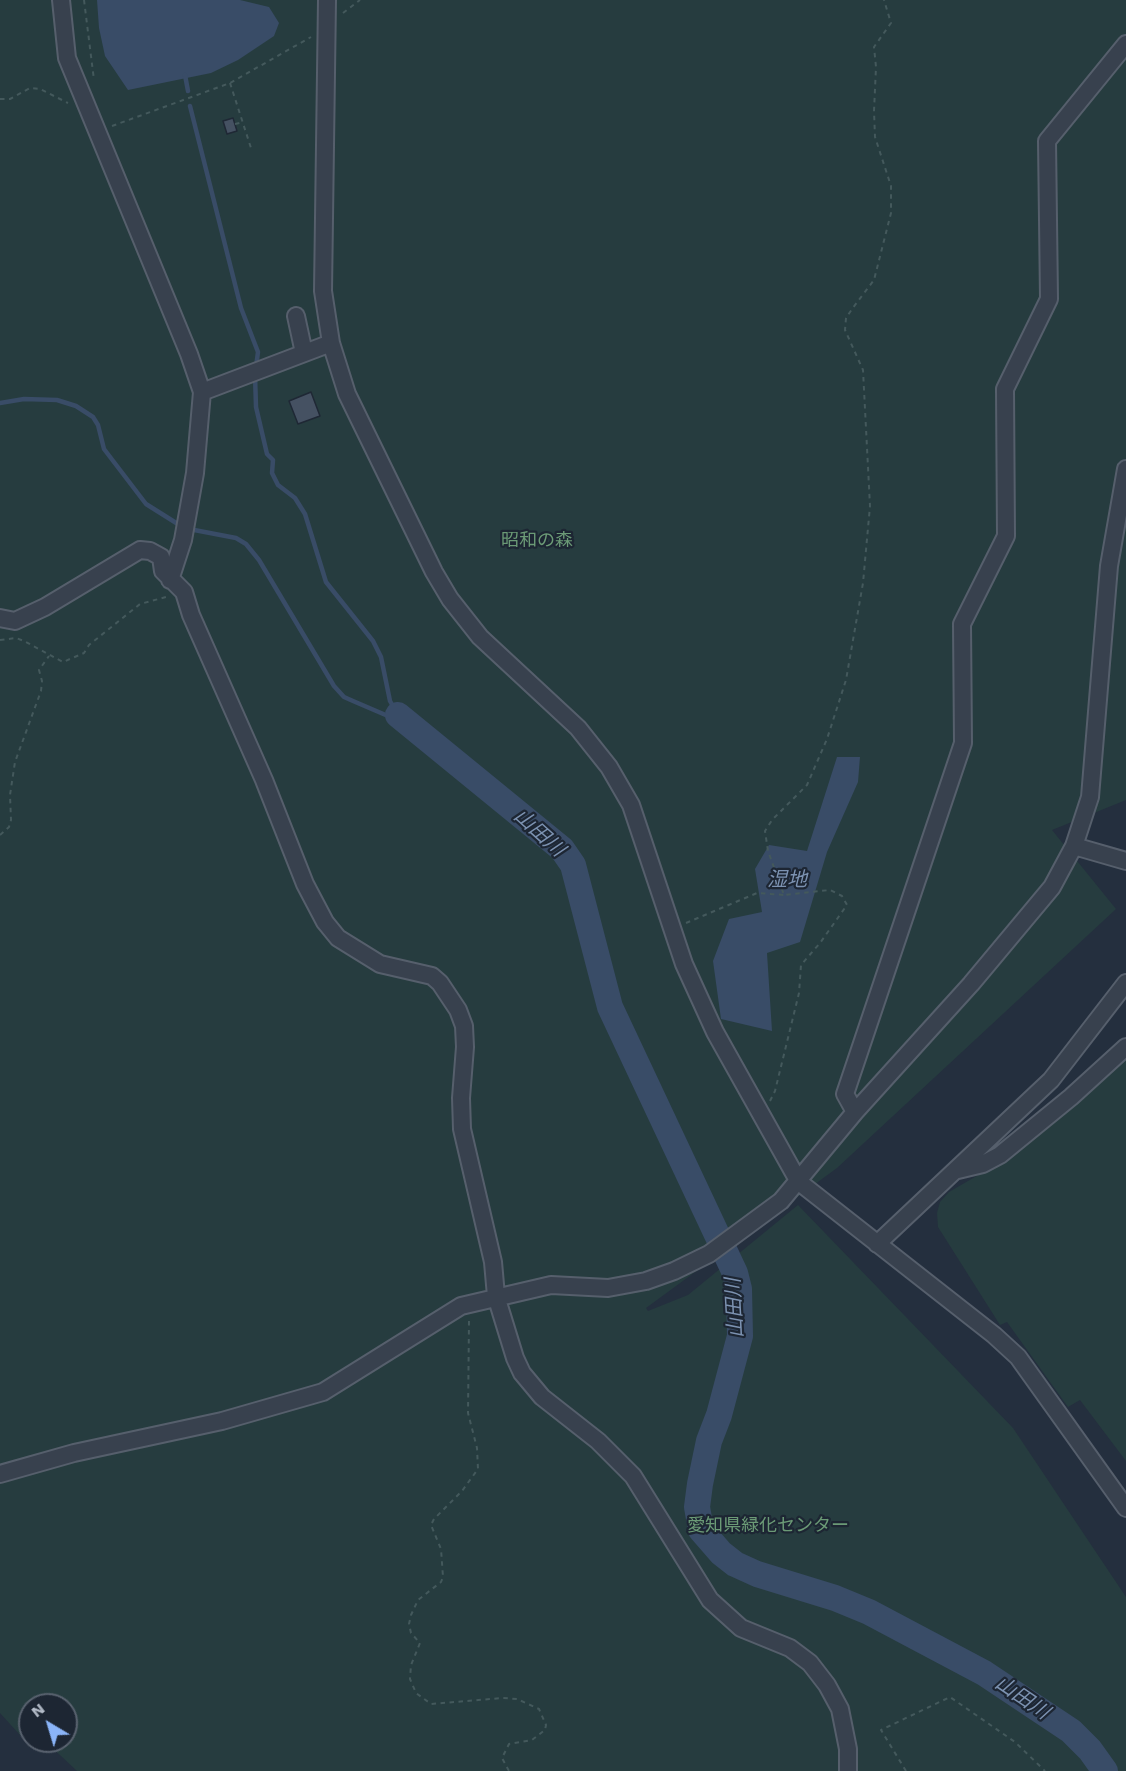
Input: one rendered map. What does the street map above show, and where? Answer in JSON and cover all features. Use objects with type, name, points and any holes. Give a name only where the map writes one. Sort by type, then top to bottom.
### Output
[{"type":"street","points":[[61,0],[66,58],[189,354],[202,392],[195,473],[188,516],[170,580]]},
{"type":"street","points":[[327,0],[323,291],[331,343],[347,393],[411,527],[450,599],[500,658],[578,728],[609,767],[631,805],[684,964],[715,1032],[799,1182],[994,1335],[1018,1357],[1126,1508]]},
{"type":"street","points":[[855,1112],[845,1094],[963,743],[962,624],[1006,536],[1005,389],[1049,299],[1047,141],[1126,44]]},
{"type":"street","points":[[296,316],[303,353]]},
{"type":"street","points":[[202,392],[331,343]]},
{"type":"street","points":[[0,1474],[74,1453],[222,1421],[306,1398],[346,1379],[461,1306],[551,1285],[608,1288],[646,1281],[709,1254],[781,1201],[855,1112],[971,984],[1053,887],[1074,846],[1090,797],[1109,566],[1126,469]]},
{"type":"street","points":[[0,618],[15,621],[45,607],[140,550],[150,551],[161,557],[163,571],[184,592],[195,625],[264,780],[305,884],[325,922],[338,938],[380,964],[432,976],[440,983],[458,1010],[464,1026],[465,1047],[461,1098],[462,1129],[493,1262],[496,1296],[514,1358],[522,1373],[542,1397],[598,1441],[633,1476],[710,1600],[741,1628],[790,1648],[810,1662],[827,1685],[840,1709],[848,1771]]},
{"type":"street","points":[[1074,846],[1126,861]]},
{"type":"street","points":[[877,1244],[1051,1080],[1126,983]]},
{"type":"street","points":[[957,1170],[983,1164],[1000,1155],[1071,1097],[1126,1047]]},
{"type":"path","points":[[84,0],[95,84]]},
{"type":"path","points":[[96,131],[230,83],[327,25],[360,0]]},
{"type":"path","points":[[784,895],[768,851],[765,831],[772,820],[807,785],[827,740],[846,680],[863,583],[870,506],[863,370],[845,330],[846,318],[874,280],[891,213],[891,186],[875,137],[874,111],[876,67],[874,47],[891,23],[884,0]]},
{"type":"path","points":[[230,83],[251,148]]},
{"type":"path","points":[[0,99],[10,99],[24,89],[40,89],[71,105],[86,106]]},
{"type":"path","points":[[235,124],[243,122]]},
{"type":"path","points":[[0,640],[16,638],[63,662],[84,653],[140,604],[184,592]]},
{"type":"path","points":[[0,835],[9,827],[11,820],[10,795],[15,762],[41,691],[42,681],[39,670],[49,656]]},
{"type":"path","points":[[671,928],[704,917],[757,892],[784,895],[830,890],[842,896],[847,905],[801,965],[799,993],[775,1091],[762,1116]]},
{"type":"path","points":[[469,1315],[468,1413],[477,1448],[478,1469],[462,1491],[434,1519],[431,1525],[441,1550],[443,1577],[441,1582],[418,1600],[411,1615],[409,1624],[411,1633],[420,1643],[411,1665],[410,1679],[416,1693],[431,1704],[503,1698],[523,1701],[539,1709],[546,1725],[545,1730],[532,1740],[509,1744],[502,1758],[509,1771]]},
{"type":"path","points":[[906,1771],[881,1730],[950,1697],[1015,1742],[1045,1771]]},
{"type":"green space","name":"昭和の森","points":[[0,0],[1126,0],[1126,800],[1052,830],[1116,909],[837,1168],[646,1308],[648,1311],[688,1295],[798,1205],[1013,1428],[1126,1597],[1126,1771],[77,1771],[58,1753],[78,1753],[78,1693],[18,1693],[18,1733],[0,1713]]},
{"type":"green space","points":[[1126,1058],[1126,1461],[1080,1400],[1068,1407],[1007,1322],[1000,1325],[938,1227],[937,1213],[940,1202],[949,1192],[999,1163]]},
{"type":"water","points":[[97,0],[240,0],[269,7],[279,23],[274,36],[238,60],[211,73],[128,90],[105,56],[99,28]]},
{"type":"water","name":"湿地","points":[[837,757],[860,757],[858,782],[827,852],[800,942],[767,953],[772,1031],[721,1019],[713,961],[729,919],[762,912],[755,869],[769,845],[807,851]]},
{"type":"building","points":[[233,118],[237,131],[227,134],[223,121]]},
{"type":"building","points":[[311,392],[320,416],[298,424],[289,401]]},
{"type":"waterway","points":[[185,75],[188,91]]},
{"type":"waterway","points":[[190,106],[241,308],[258,352],[256,367]]},
{"type":"waterway","points":[[189,529],[236,538],[246,544],[259,560],[334,686],[344,697],[388,716],[398,715],[390,701],[381,657],[373,641],[326,582],[305,514],[295,498],[278,485],[272,473],[273,460],[267,454],[256,407],[255,375]]},
{"type":"waterway","points":[[0,403],[24,399],[57,400],[76,406],[93,417],[98,425],[104,449],[146,504],[181,526]]},
{"type":"waterway","name":"山田川","points":[[398,715],[562,849],[573,865],[610,1007],[735,1273],[739,1289],[740,1336],[719,1415],[709,1441],[700,1484],[697,1507],[701,1530],[721,1553],[735,1564],[757,1574],[835,1598],[869,1612],[984,1673],[1071,1731],[1090,1750],[1105,1771]]},
{"type":"park label","name":"愛知県緑化センター","points":[[768,1526]]}]
